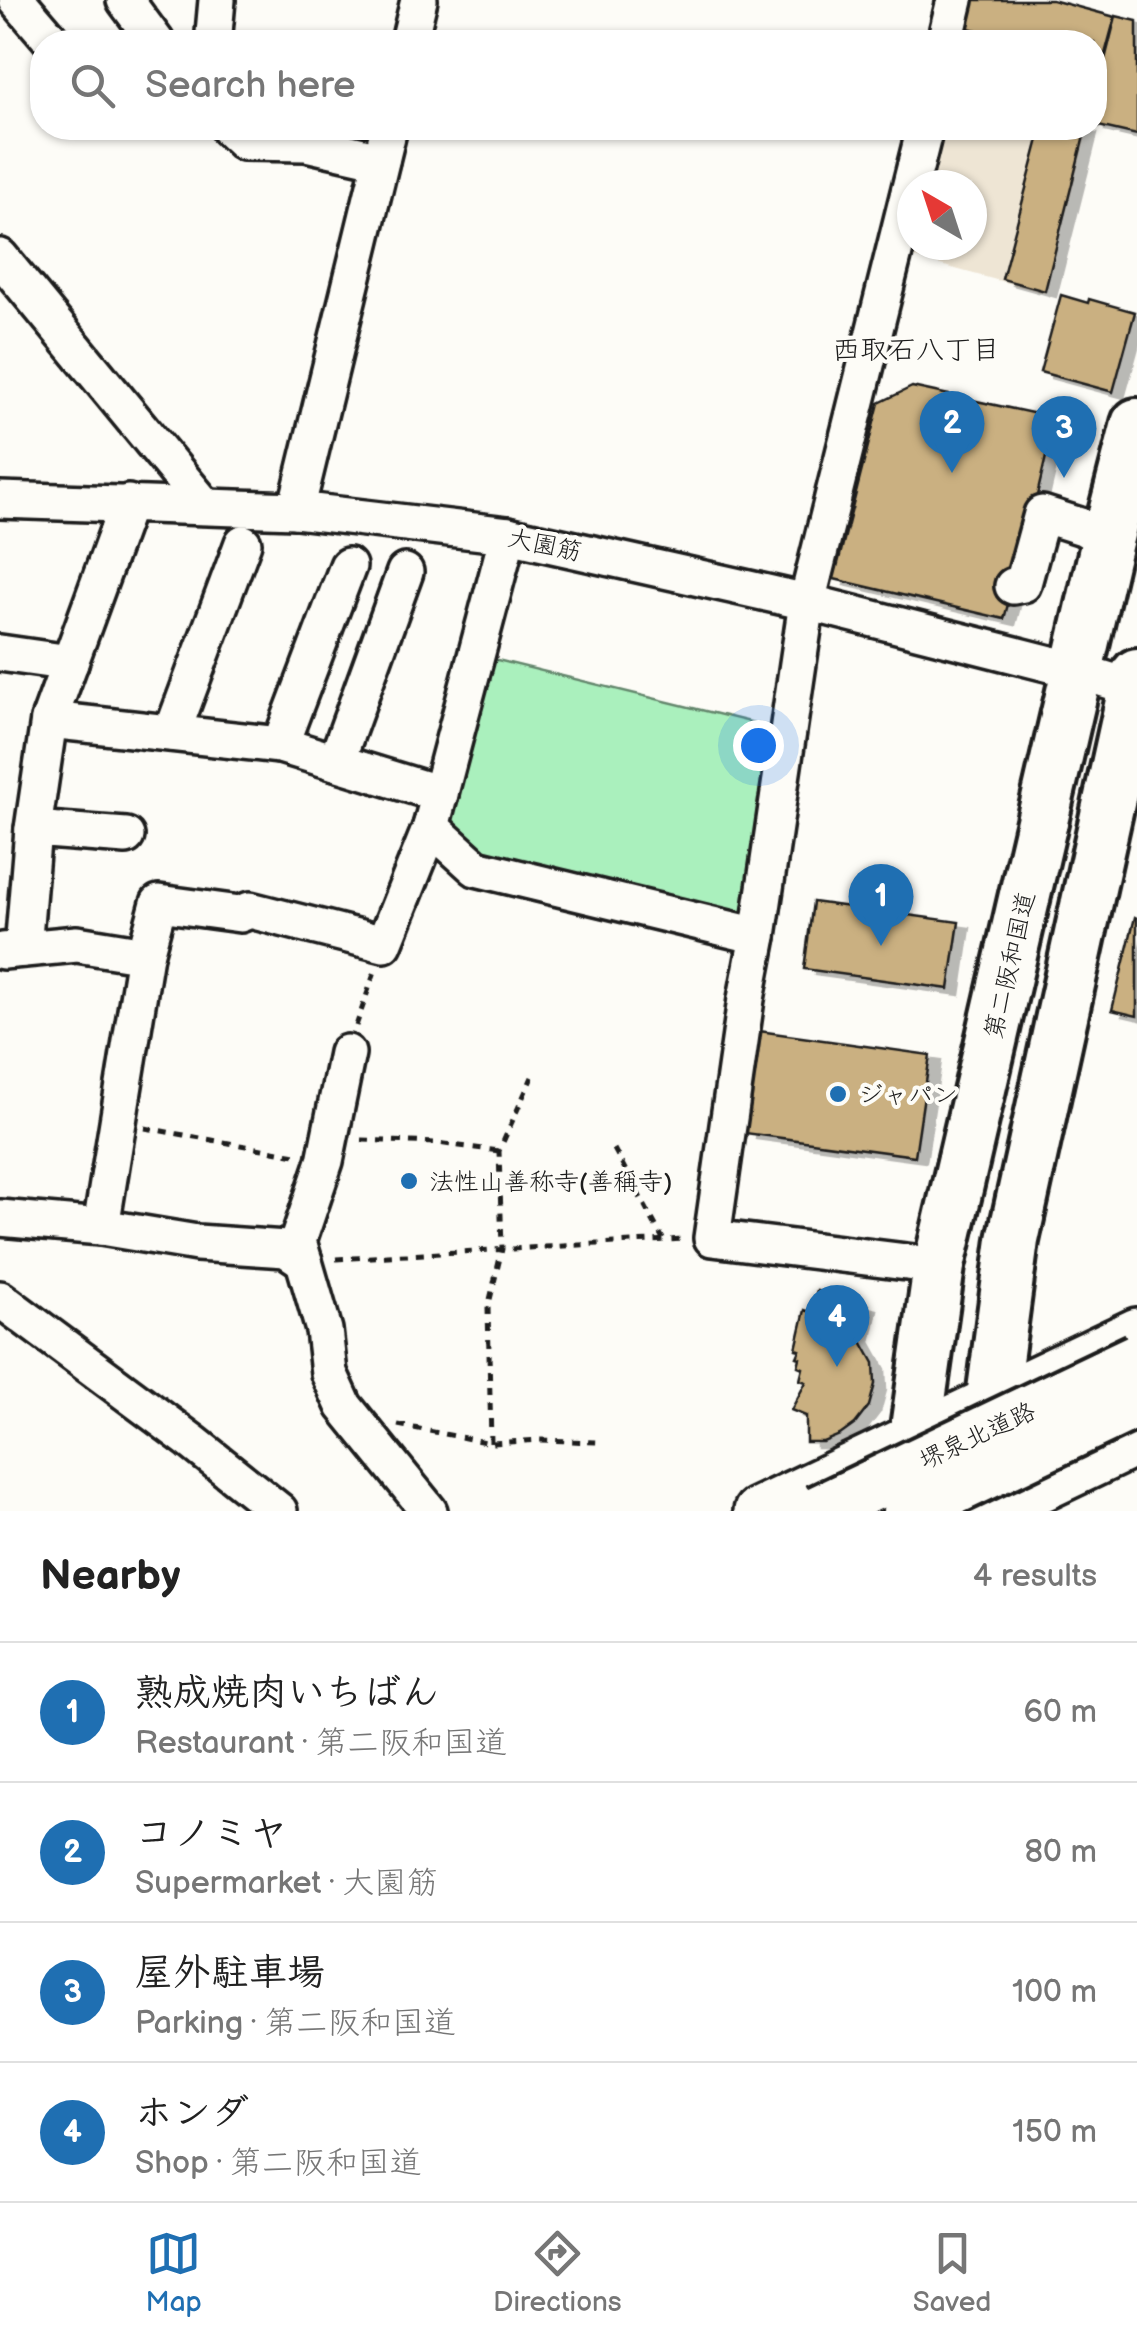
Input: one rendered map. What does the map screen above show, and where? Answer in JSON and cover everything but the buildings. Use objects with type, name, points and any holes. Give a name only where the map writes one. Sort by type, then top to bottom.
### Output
[{"type":"highway","name":"第二阪和国道","points":[[906,1511],[913,1436],[939,1266],[1137,424]]},
{"type":"highway","points":[[972,1511],[1013,1240],[1136,684]]},
{"type":"highway","name":"堺泉北道路","points":[[818,1511],[1137,1359]]},
{"type":"highway","name":"堺泉北道路","points":[[906,1511],[1137,1402]]},
{"type":"main road","points":[[757,1511],[1137,1332]]},
{"type":"main road","points":[[994,1511],[1137,1442]]},
{"type":"street","points":[[17,0],[42,30]]},
{"type":"street","points":[[126,0],[147,30]]},
{"type":"street","points":[[412,30],[419,0]]},
{"type":"street","points":[[948,30],[955,0]]},
{"type":"street","points":[[240,140],[385,144],[296,510]]},
{"type":"street","points":[[922,140],[807,602],[712,1238],[939,1266]]},
{"type":"street","points":[[0,256],[204,505]]},
{"type":"street","name":"大園筋","points":[[0,500],[296,510],[508,535],[807,602],[1136,684]]},
{"type":"street","points":[[128,503],[49,720],[12,950],[76,944],[145,955]]},
{"type":"street","points":[[1011,593],[1021,600],[1036,591],[1050,530],[1108,541]]},
{"type":"street","points":[[100,1227],[145,955],[159,902],[240,914],[250,910],[384,944],[436,810],[508,535]]},
{"type":"street","points":[[172,734],[243,544]]},
{"type":"street","points":[[280,745],[348,566]]},
{"type":"street","points":[[336,762],[406,572]]},
{"type":"street","points":[[0,653],[70,662]]},
{"type":"street","points":[[49,720],[280,745],[336,762],[436,810],[476,868],[758,936]]},
{"type":"street","points":[[33,829],[126,836]]},
{"type":"street","points":[[347,1053],[327,1150],[298,1241],[324,1330],[329,1374],[344,1406],[429,1511]]},
{"type":"street","points":[[0,1218],[100,1227],[197,1243],[286,1249],[304,1261]]},
{"type":"street","points":[[0,1299],[279,1511]]},
{"type":"path","points":[[347,1053],[384,944]]},
{"type":"path","points":[[491,1443],[488,1308],[502,1249],[499,1151],[532,1077]]},
{"type":"path","points":[[117,1123],[327,1150],[437,1143],[499,1151]]},
{"type":"path","points":[[614,1149],[664,1240]]},
{"type":"path","points":[[304,1261],[712,1238]]},
{"type":"path","points":[[344,1406],[390,1424],[491,1443],[598,1442]]},
{"type":"shaded area","points":[[939,140],[1085,140],[1045,293],[922,260],[987,260],[987,170],[931,170]]},
{"type":"green space","points":[[489,658],[775,728],[744,922],[479,856],[450,819]]},
{"type":"place","name":"コノミヤ","points":[[952,473]]},
{"type":"place","name":"屋外駐車場","points":[[1064,478]]},
{"type":"place","name":"熟成焼肉いちばん","points":[[881,946]]},
{"type":"place","name":"ジャパン","points":[[838,1094]]},
{"type":"place","name":"法性山善称寺(善稱寺)","points":[[409,1181]]},
{"type":"place","name":"ホンダ","points":[[837,1367]]},
{"type":"district","name":"西取石八丁目","points":[[916,349]]}]
